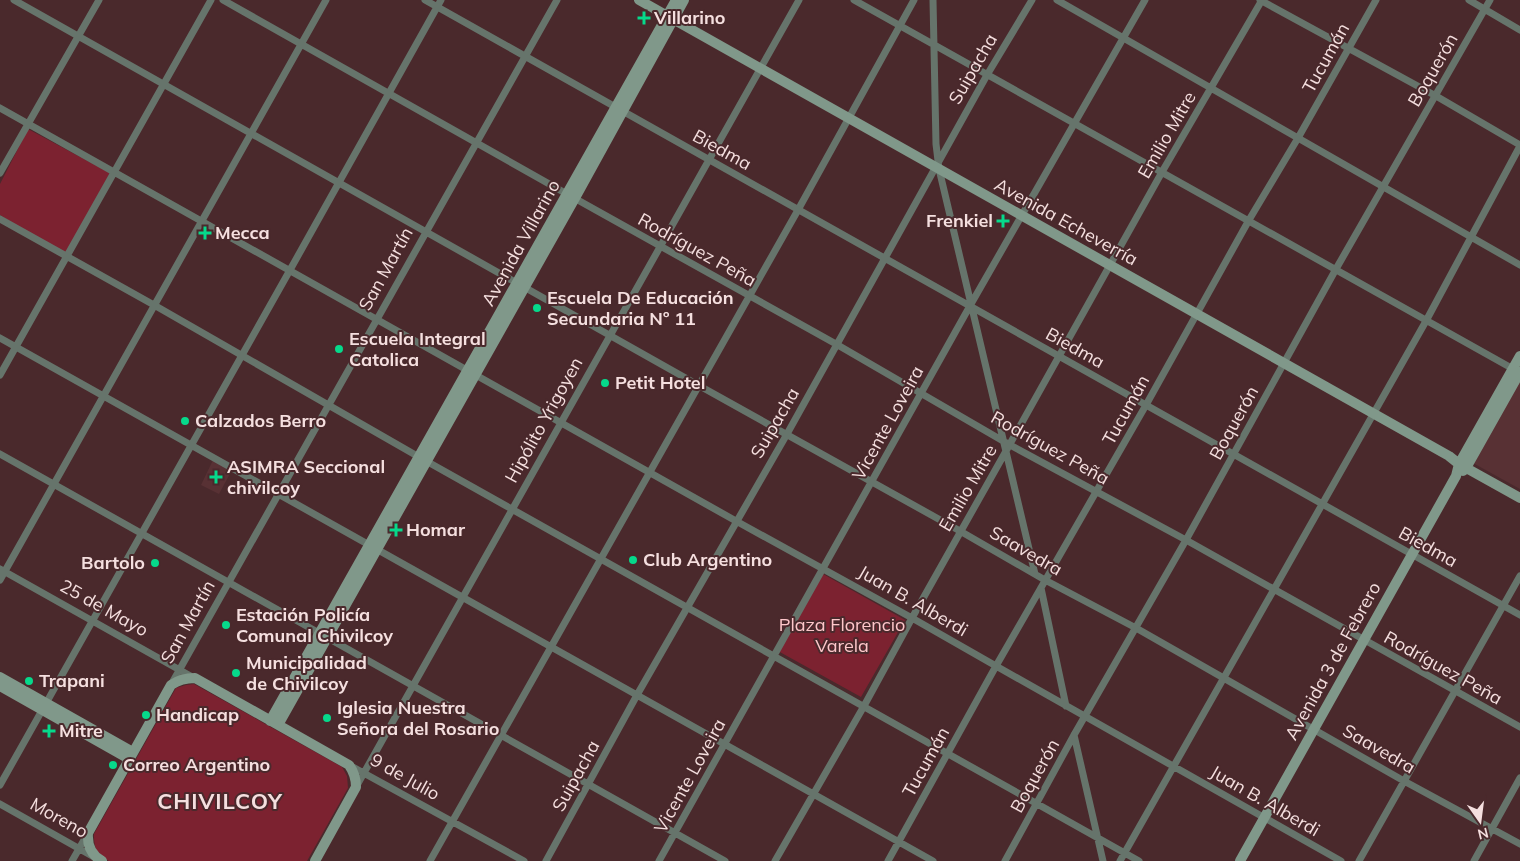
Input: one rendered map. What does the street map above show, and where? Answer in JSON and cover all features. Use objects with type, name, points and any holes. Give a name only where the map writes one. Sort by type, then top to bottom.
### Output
[{"type":"main road","name":"Avenida Echeverría","points":[[639,0],[937,166],[1373,414],[1449,456],[1520,491]]},
{"type":"main road","points":[[670,18],[676,0]]},
{"type":"main road","points":[[670,18],[684,0]]},
{"type":"main road","name":"Avenida Villarino","points":[[274,723],[670,18]]},
{"type":"main road","name":"Avenida 3 de Febrero","points":[[1240,861],[1411,555],[1517,371],[1520,356]]},
{"type":"main road","name":"Avenida Echeverría","points":[[1464,463],[1520,498]]},
{"type":"main road","points":[[0,677],[44,706],[131,756]]},
{"type":"main road","name":"25 de Mayo","points":[[195,678],[274,723]]},
{"type":"main road","name":"San Martín","points":[[88,833],[171,685],[182,679],[195,678]]},
{"type":"main road","points":[[0,686],[44,706]]},
{"type":"main road","name":"9 de Julio","points":[[274,723],[349,765]]},
{"type":"main road","points":[[349,765],[355,776],[356,787]]},
{"type":"main road","name":"Hipólito Yrigoyen","points":[[317,858],[356,787]]},
{"type":"main road","points":[[88,833],[88,845],[98,859]]},
{"type":"main road","points":[[317,858],[329,861]]},
{"type":"street","name":"Saavedra","points":[[14,0],[1045,580],[1136,628],[1520,844]]},
{"type":"street","points":[[0,173],[99,0]]},
{"type":"street","points":[[0,375],[211,0]]},
{"type":"street","name":"Rodríguez Peña","points":[[223,0],[836,344],[922,393],[1007,446],[1097,491],[1520,727]]},
{"type":"street","points":[[0,580],[2,570],[54,484],[326,0]]},
{"type":"street","name":"Biedma","points":[[425,0],[439,4],[525,57],[1520,615]]},
{"type":"street","name":"San Martín","points":[[171,685],[557,0]]},
{"type":"street","name":"Hipólito Yrigoyen","points":[[356,787],[799,0]]},
{"type":"street","points":[[854,0],[1517,371]]},
{"type":"street","points":[[430,861],[798,210],[914,0]]},
{"type":"street","points":[[933,0],[937,166],[1007,446],[1035,574]]},
{"type":"street","name":"Suipacha","points":[[546,861],[637,695],[787,434],[987,75],[1032,0]]},
{"type":"street","points":[[1057,0],[1520,265]]},
{"type":"street","name":"Vicente Loveira","points":[[659,861],[1145,0]]},
{"type":"street","points":[[1120,861],[1426,321],[1520,146],[1436,96],[1261,0]]},
{"type":"street","name":"Emilio Mitre","points":[[775,861],[864,706],[1007,446],[1261,0]]},
{"type":"street","name":"Tucumán","points":[[888,861],[996,666],[1376,0]]},
{"type":"street","points":[[1469,0],[1520,30]]},
{"type":"street","name":"Boquerón","points":[[1005,861],[1336,269],[1490,0]]},
{"type":"street","points":[[0,785],[439,4]]},
{"type":"street","name":"Juan B. Alberdi","points":[[0,108],[823,568],[1341,861]]},
{"type":"street","points":[[0,219],[1139,861]]},
{"type":"street","points":[[0,338],[934,861]]},
{"type":"street","points":[[0,454],[725,861]]},
{"type":"street","name":"25 de Mayo","points":[[2,570],[195,678]]},
{"type":"street","points":[[1359,861],[1520,576]]},
{"type":"street","points":[[1041,588],[1066,706]]},
{"type":"street","points":[[1074,735],[1103,861]]},
{"type":"street","name":"9 de Julio","points":[[349,765],[524,861]]},
{"type":"street","points":[[1474,861],[1520,778]]},
{"type":"street","name":"Moreno","points":[[0,804],[98,859]]},
{"type":"street","points":[[72,861],[88,833]]},
{"type":"shaded area","points":[[1520,379],[1520,489],[1473,463]]},
{"type":"shaded area","name":"ASIMRA Seccional chivilcoy","points":[[213,460],[232,470],[219,494],[201,485]]},
{"type":"green space","points":[[28,129],[110,173],[64,256],[0,215],[0,184]]},
{"type":"green space","name":"Plaza Florencio Varela","points":[[823,574],[905,620],[861,697],[778,651]]},
{"type":"green space","points":[[194,684],[342,767],[347,776],[348,788],[307,861],[109,861],[101,856],[97,850],[94,834],[176,688]]},
{"type":"place","name":"Villarino","points":[[644,18]]},
{"type":"place","name":"Frenkiel","points":[[1003,221]]},
{"type":"place","name":"Mecca","points":[[205,233]]},
{"type":"place","name":"Escuela De Educación Secundaria Nº 11","points":[[537,308]]},
{"type":"place","name":"Escuela Integral Catolica","points":[[339,349]]},
{"type":"place","name":"Petit Hotel","points":[[605,383]]},
{"type":"place","name":"Calzados Berro","points":[[185,421]]},
{"type":"place","name":"ASIMRA Seccional chivilcoy","points":[[216,477]]},
{"type":"place","name":"Homar","points":[[396,530]]},
{"type":"place","name":"Club Argentino","points":[[633,560]]},
{"type":"place","name":"Bartolo","points":[[155,563]]},
{"type":"place","name":"Estación Policía Comunal Chivilcoy","points":[[226,625]]},
{"type":"place","name":"Municipalidad de Chivilcoy","points":[[236,673]]},
{"type":"place","name":"Trapani","points":[[29,681]]},
{"type":"place","name":"Handicap","points":[[146,715]]},
{"type":"place","name":"Iglesia Nuestra Señora del Rosario","points":[[327,718]]},
{"type":"place","name":"Mitre","points":[[49,731]]},
{"type":"place","name":"Correo Argentino","points":[[113,765]]},
{"type":"district","name":"CHIVILCOY","points":[[220,801]]}]
